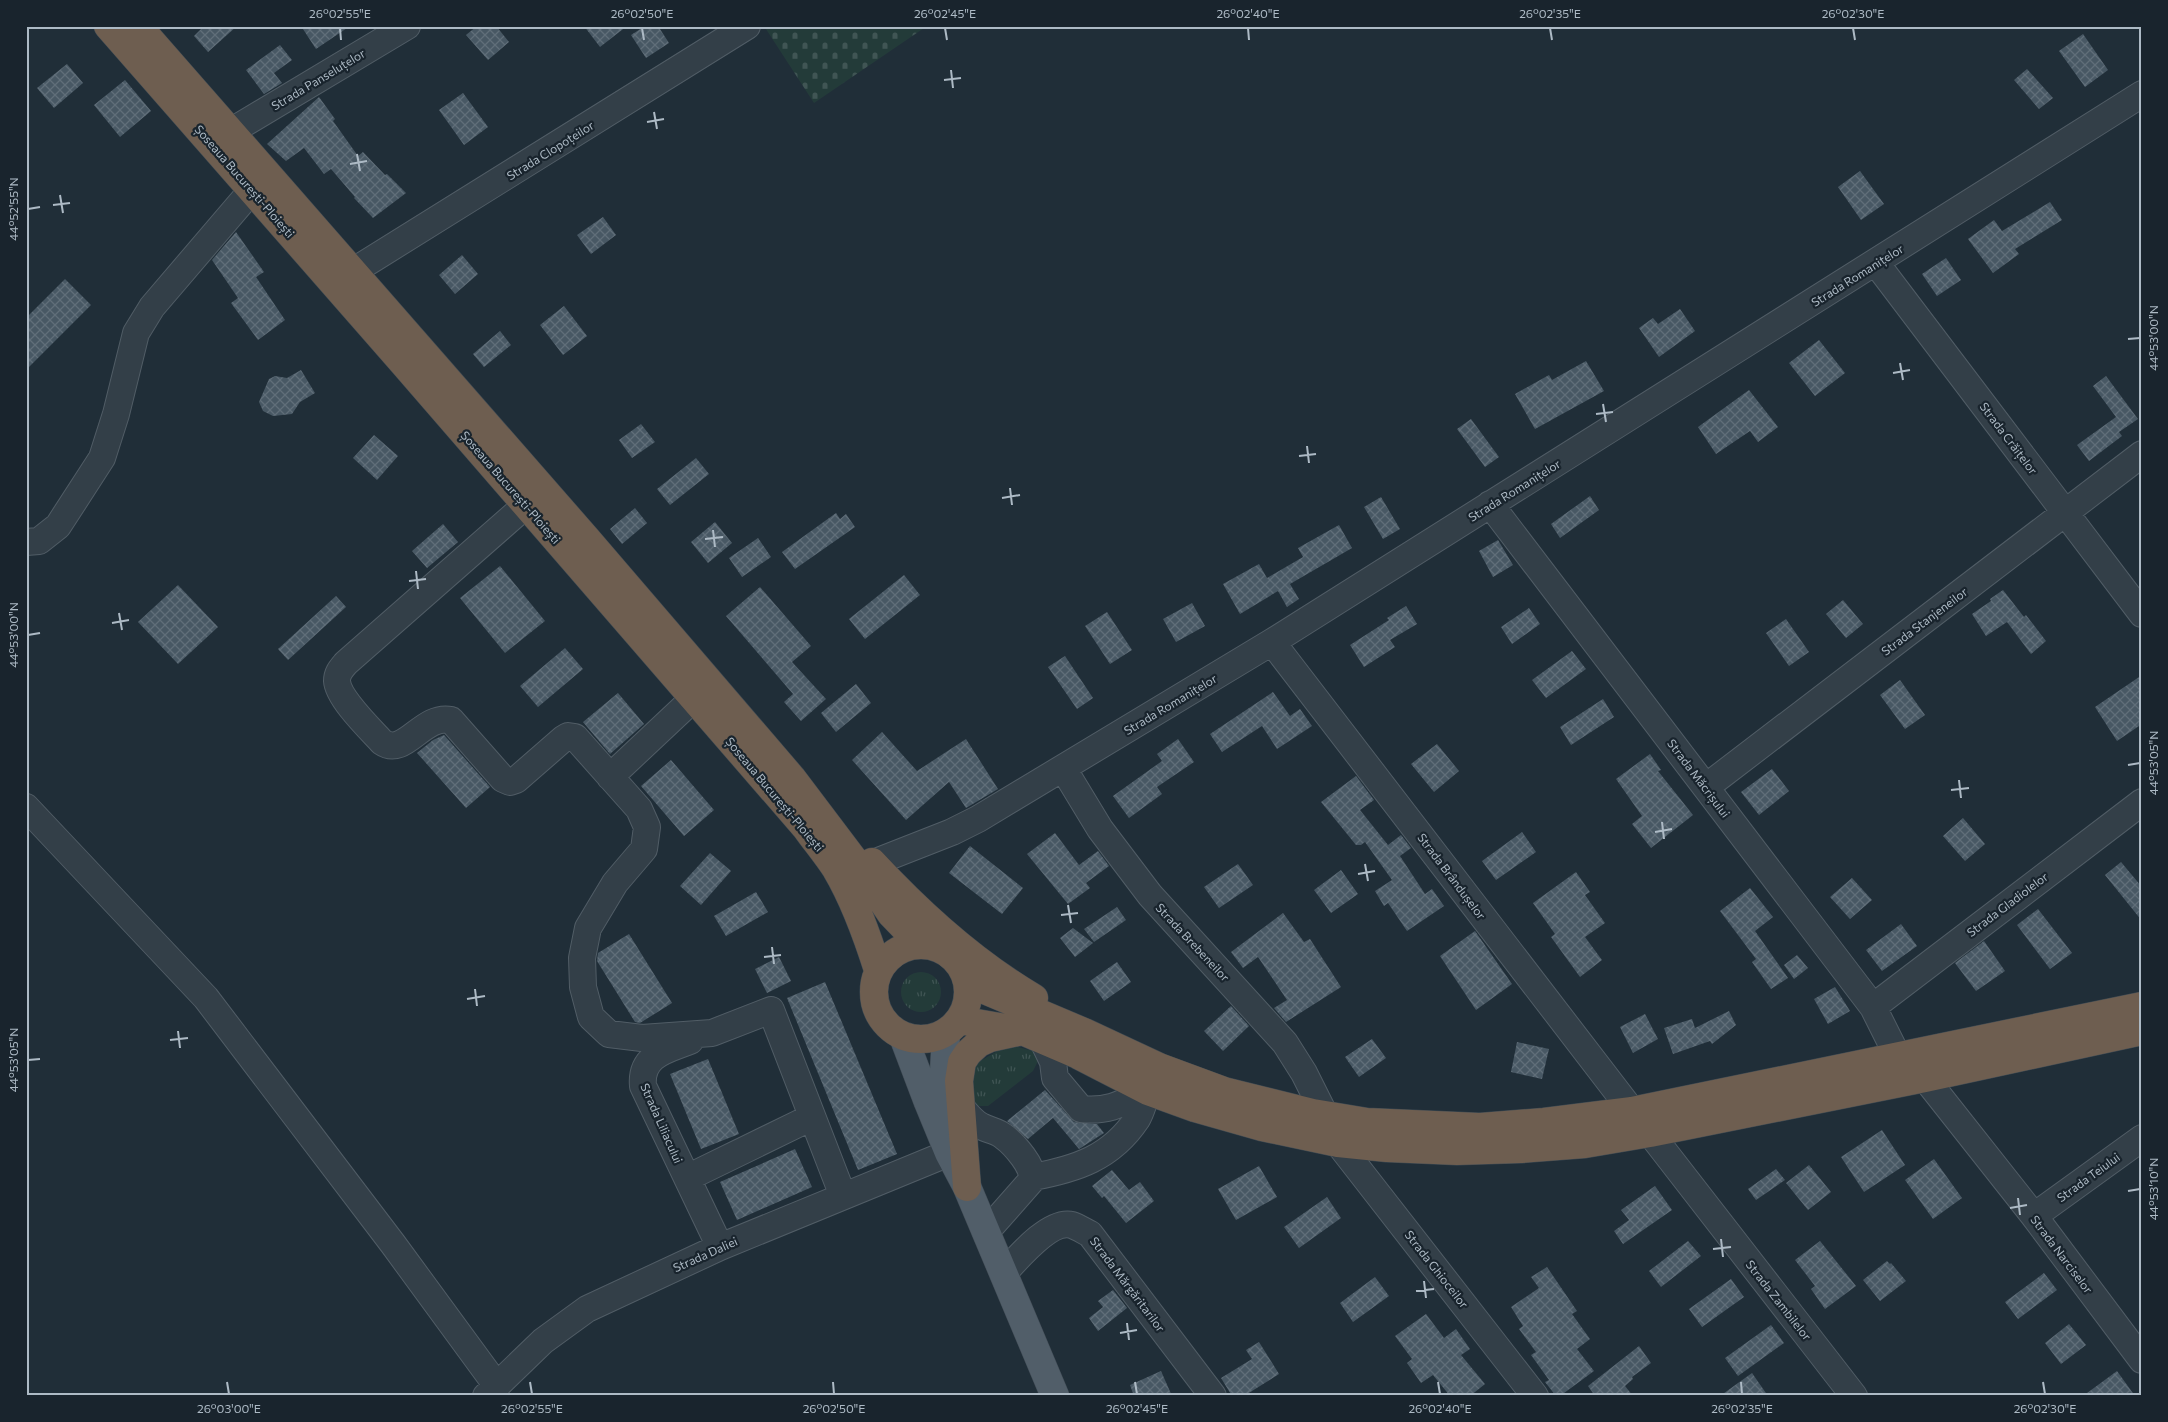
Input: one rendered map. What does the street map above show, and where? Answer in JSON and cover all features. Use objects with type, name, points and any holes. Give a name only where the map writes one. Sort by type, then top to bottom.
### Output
[{"type":"highway","name":"Șoseaua București-Ploiești","points":[[108,26],[775,791],[836,869],[852,899],[878,970]]},
{"type":"highway","name":"Șoseaua București-Ploiești","points":[[138,26],[586,538],[792,778],[860,868],[891,914],[920,944]]},
{"type":"highway","points":[[792,778],[897,889],[942,931],[993,972],[1108,1044]]},
{"type":"highway","points":[[920,944],[937,947],[951,955],[962,968],[968,983],[967,1002],[952,1026],[932,1038],[917,1040],[903,1036],[889,1028],[879,1016],[874,1001],[873,985],[878,970],[885,960],[896,951],[907,946],[920,944]]},
{"type":"highway","points":[[968,983],[1159,1067],[1224,1091],[1325,1115],[1367,1122],[1480,1127],[1544,1122],[1632,1111],[2142,1006]]},
{"type":"highway","points":[[952,1026],[1032,1035],[1148,1091],[1196,1108],[1262,1127],[1338,1143],[1387,1148],[1457,1151],[1585,1144],[1925,1078],[2142,1032]]},
{"type":"highway","points":[[967,1187],[959,1082],[962,1062],[968,1053],[979,1043],[990,1038],[1032,1035]]},
{"type":"main road","points":[[952,1026],[944,1074],[967,1187]]},
{"type":"main road","points":[[903,1036],[949,1152],[967,1187],[1056,1396]]},
{"type":"street","name":"Strada Panseluțelor","points":[[230,132],[407,26]]},
{"type":"street","name":"Strada Clopoțeilor","points":[[352,272],[747,26]]},
{"type":"street","name":"Strada Romanițelor","points":[[873,863],[978,820],[1272,642],[2142,94]]},
{"type":"street","points":[[26,542],[39,541],[58,526],[102,458],[116,414],[136,333],[152,307],[252,190]]},
{"type":"street","name":"Strada Crăițelor","points":[[1876,263],[2142,614]]},
{"type":"street","name":"Strada Stanjeneilor","points":[[1706,787],[2142,454]]},
{"type":"street","name":"Strada Măcrișului","points":[[1490,504],[1873,1007],[1898,1057]]},
{"type":"street","points":[[526,505],[346,663],[339,672],[337,682],[340,692],[382,742],[389,747],[397,747],[430,722],[441,718],[451,720],[503,779],[510,782],[516,780],[568,736],[575,737],[639,809],[647,827],[644,849],[615,883],[588,928],[582,958],[583,987],[591,1016],[609,1034],[642,1038],[712,1033],[771,1010],[843,1196]]},
{"type":"street","name":"Strada Brândușelor","points":[[1272,642],[1632,1111]]},
{"type":"street","points":[[610,776],[693,699]]},
{"type":"street","name":"Strada Brebeneilor","points":[[1063,768],[1100,829],[1150,895],[1284,1043],[1304,1073],[1325,1115]]},
{"type":"street","name":"Strada Gladiolelor","points":[[1873,1007],[2142,802]]},
{"type":"street","points":[[26,807],[206,998],[393,1244],[492,1391]]},
{"type":"street","name":"Strada Liliacului","points":[[712,1033],[653,1057],[645,1066],[642,1076],[643,1086],[720,1247]]},
{"type":"street","points":[[1032,1035],[1053,1062],[1055,1078],[1081,1110],[1097,1111],[1112,1108],[1148,1091]]},
{"type":"street","name":"Strada Narciselor","points":[[1925,1078],[2034,1216],[2142,1360]]},
{"type":"street","points":[[986,1232],[1033,1177],[1069,1170],[1095,1160],[1121,1138],[1138,1118],[1148,1091]]},
{"type":"street","points":[[961,1107],[981,1126],[1002,1135],[1022,1156],[1032,1171],[1033,1177]]},
{"type":"street","points":[[687,1178],[812,1117]]},
{"type":"street","name":"Strada Zambilelor","points":[[1650,1132],[1854,1396]]},
{"type":"street","name":"Strada Teiului","points":[[2034,1216],[2142,1138]]},
{"type":"street","name":"Strada Ghioceilor","points":[[1338,1143],[1535,1396]]},
{"type":"street","name":"Strada Daliei","points":[[492,1391],[543,1340],[588,1309],[720,1247],[949,1152]]},
{"type":"street","name":"Strada Mărgăritarilor","points":[[1004,1273],[1049,1230],[1070,1224],[1090,1234],[1213,1396]]},
{"type":"green space","points":[[764,26],[927,26],[814,103]]},
{"type":"green space","points":[[925,972],[932,975],[938,981],[941,992],[940,1000],[932,1009],[925,1012],[917,1012],[910,1009],[902,1000],[901,988],[904,981],[913,973]]},
{"type":"green space","points":[[1014,1046],[1033,1051],[1038,1061],[1033,1071],[988,1106],[976,1106],[968,1096],[969,1081],[977,1063],[1004,1047]]},
{"type":"building","points":[[204,26],[237,26],[208,52],[194,36]]},
{"type":"building","points":[[301,26],[350,26],[316,49]]},
{"type":"building","points":[[477,26],[496,26],[509,42],[488,60],[466,35]]},
{"type":"building","points":[[584,26],[627,26],[600,47]]},
{"type":"building","points":[[645,26],[658,26],[669,43],[646,58],[631,35]]},
{"type":"building","points":[[2083,34],[2108,70],[2085,87],[2059,51]]},
{"type":"building","points":[[280,45],[292,60],[274,73],[282,83],[264,94],[246,70]]},
{"type":"building","points":[[67,64],[83,83],[54,108],[37,88]]},
{"type":"building","points":[[2027,69],[2053,98],[2039,109],[2014,80]]},
{"type":"building","points":[[125,80],[151,111],[120,137],[94,105]]},
{"type":"building","points":[[463,93],[488,127],[464,145],[439,110]]},
{"type":"building","points":[[319,97],[335,119],[333,121],[358,156],[363,152],[406,193],[373,218],[331,169],[324,174],[304,148],[286,161],[267,144]]},
{"type":"building","points":[[1860,171],[1884,204],[1861,220],[1838,187]]},
{"type":"building","points":[[2050,202],[2062,220],[2015,249],[2019,254],[1993,273],[1968,239],[1994,220],[2002,231]]},
{"type":"building","points":[[603,217],[616,235],[591,254],[577,235]]},
{"type":"building","points":[[236,232],[264,272],[256,277],[285,320],[258,340],[231,303],[238,298],[212,260]]},
{"type":"building","points":[[462,255],[478,274],[455,294],[439,275]]},
{"type":"building","points":[[1946,258],[1961,280],[1937,296],[1922,274]]},
{"type":"building","points":[[65,279],[91,305],[26,370],[26,318]]},
{"type":"building","points":[[564,306],[587,336],[563,355],[540,325]]},
{"type":"building","points":[[1680,309],[1695,331],[1659,357],[1639,328],[1653,318],[1658,324]]},
{"type":"building","points":[[500,331],[511,345],[484,367],[473,354]]},
{"type":"building","points":[[1819,340],[1845,373],[1815,396],[1789,363]]},
{"type":"building","points":[[1586,361],[1604,391],[1535,429],[1515,394],[1549,375],[1552,380]]},
{"type":"building","points":[[301,370],[315,393],[300,402],[292,414],[273,416],[263,411],[259,402],[269,379],[275,376],[287,378]]},
{"type":"building","points":[[2106,376],[2138,419],[2119,432],[2122,436],[2089,461],[2077,445],[2116,417],[2093,386]]},
{"type":"building","points":[[1749,390],[1778,427],[1758,442],[1750,431],[1716,454],[1698,427]]},
{"type":"building","points":[[1471,419],[1499,457],[1485,467],[1457,429]]},
{"type":"building","points":[[641,424],[655,442],[632,458],[619,440]]},
{"type":"building","points":[[374,435],[398,456],[377,480],[353,458]]},
{"type":"building","points":[[696,458],[709,474],[670,505],[657,489]]},
{"type":"building","points":[[1590,496],[1599,510],[1560,538],[1551,524]]},
{"type":"building","points":[[1381,497],[1400,529],[1383,539],[1364,507]]},
{"type":"building","points":[[635,508],[647,523],[622,544],[610,529]]},
{"type":"building","points":[[836,513],[840,519],[846,514],[855,527],[795,569],[782,552]]},
{"type":"building","points":[[715,522],[732,543],[708,563],[691,542]]},
{"type":"building","points":[[443,524],[458,542],[427,568],[412,551]]},
{"type":"building","points":[[1339,525],[1352,548],[1290,584],[1299,599],[1287,607],[1278,591],[1240,614],[1223,584],[1259,564],[1267,578],[1303,557],[1298,548]]},
{"type":"building","points":[[758,538],[771,557],[742,577],[729,558]]},
{"type":"building","points":[[1498,540],[1513,565],[1493,577],[1479,551]]},
{"type":"building","points":[[500,566],[545,621],[505,653],[460,598]]},
{"type":"building","points":[[904,575],[920,595],[865,639],[849,619]]},
{"type":"building","points":[[178,585],[218,627],[178,664],[138,622]]},
{"type":"building","points":[[760,587],[811,646],[792,662],[826,699],[801,721],[784,702],[793,694],[726,616]]},
{"type":"building","points":[[2003,590],[2046,641],[2031,654],[2007,622],[1986,636],[1972,614]]},
{"type":"building","points":[[336,596],[346,607],[288,660],[278,649]]},
{"type":"building","points":[[1843,600],[1863,624],[1846,638],[1826,614]]},
{"type":"building","points":[[1192,603],[1205,626],[1176,642],[1163,619]]},
{"type":"building","points":[[1406,606],[1417,624],[1390,640],[1395,647],[1364,667],[1350,645],[1389,620],[1387,618]]},
{"type":"building","points":[[1529,608],[1540,624],[1512,644],[1501,627]]},
{"type":"building","points":[[1107,612],[1132,650],[1110,664],[1085,626]]},
{"type":"building","points":[[1786,619],[1809,652],[1789,666],[1766,633]]},
{"type":"building","points":[[565,648],[583,669],[538,707],[520,686]]},
{"type":"building","points":[[1572,651],[1586,669],[1546,698],[1532,680]]},
{"type":"building","points":[[1065,656],[1093,698],[1077,709],[1048,667]]},
{"type":"building","points":[[2142,675],[2142,724],[2117,741],[2095,707]]},
{"type":"building","points":[[1900,680],[1925,715],[1905,729],[1880,695]]},
{"type":"building","points":[[856,684],[871,703],[836,732],[821,713]]},
{"type":"building","points":[[1273,692],[1290,716],[1300,709],[1312,726],[1277,749],[1262,726],[1222,752],[1210,734]]},
{"type":"building","points":[[618,693],[644,724],[610,754],[583,722]]},
{"type":"building","points":[[1603,699],[1614,717],[1571,745],[1560,727]]},
{"type":"building","points":[[882,732],[917,771],[966,739],[998,789],[966,808],[949,782],[906,820],[852,760]]},
{"type":"building","points":[[444,735],[490,787],[466,808],[417,753],[433,740]]},
{"type":"building","points":[[1178,739],[1194,762],[1157,787],[1162,794],[1129,818],[1113,796],[1162,761],[1157,754]]},
{"type":"building","points":[[1437,744],[1459,771],[1434,792],[1411,764]]},
{"type":"building","points":[[1650,754],[1661,770],[1658,771],[1693,815],[1651,848],[1632,824],[1642,816],[1616,779]]},
{"type":"building","points":[[671,760],[714,810],[684,836],[641,786]]},
{"type":"building","points":[[1772,769],[1789,791],[1759,815],[1741,792]]},
{"type":"building","points":[[1356,776],[1374,800],[1360,810],[1388,845],[1401,835],[1411,848],[1400,856],[1425,894],[1432,889],[1444,906],[1407,931],[1388,903],[1384,906],[1375,891],[1392,880],[1365,842],[1361,845],[1356,845],[1321,802]]},
{"type":"building","points":[[1963,818],[1985,844],[1965,861],[1943,836]]},
{"type":"building","points":[[1522,832],[1536,852],[1496,880],[1482,861]]},
{"type":"building","points":[[1055,833],[1079,865],[1098,851],[1109,866],[1086,883],[1090,888],[1068,904],[1027,854]]},
{"type":"building","points":[[970,846],[1023,888],[1002,914],[949,873]]},
{"type":"building","points":[[710,853],[731,871],[701,905],[680,886]]},
{"type":"building","points":[[2121,862],[2142,887],[2142,921],[2105,875]]},
{"type":"building","points":[[1238,864],[1253,885],[1219,908],[1204,887]]},
{"type":"building","points":[[1341,870],[1358,894],[1331,913],[1314,890]]},
{"type":"building","points":[[1576,872],[1590,892],[1585,895],[1605,923],[1585,937],[1602,960],[1580,977],[1551,937],[1555,934],[1533,903]]},
{"type":"building","points":[[1852,878],[1872,900],[1850,919],[1830,897]]},
{"type":"building","points":[[1750,888],[1773,917],[1755,931],[1788,978],[1771,989],[1752,962],[1756,959],[1720,911]]},
{"type":"building","points":[[756,892],[768,912],[726,936],[714,916]]},
{"type":"building","points":[[1117,907],[1126,920],[1094,942],[1084,929]]},
{"type":"building","points":[[2038,909],[2072,953],[2050,969],[2017,925]]},
{"type":"building","points":[[1283,913],[1304,942],[1310,939],[1341,987],[1286,1022],[1274,1008],[1287,1000],[1258,957],[1243,968],[1231,952]]},
{"type":"building","points":[[1901,924],[1917,946],[1882,971],[1866,950]]},
{"type":"building","points":[[1073,928],[1093,943],[1075,957],[1060,938]]},
{"type":"building","points":[[1475,931],[1512,984],[1476,1010],[1440,956]]},
{"type":"building","points":[[629,934],[672,1003],[640,1023],[635,1022],[597,961],[598,953]]},
{"type":"building","points":[[1984,941],[2005,971],[1976,991],[1955,963]]},
{"type":"building","points":[[1797,955],[1808,968],[1794,979],[1784,965]]},
{"type":"building","points":[[779,957],[791,981],[767,993],[755,969]]},
{"type":"building","points":[[1117,962],[1131,982],[1104,1001],[1090,981]]},
{"type":"building","points":[[825,982],[897,1154],[858,1170],[787,998]]},
{"type":"building","points":[[1835,987],[1850,1011],[1828,1024],[1814,999]]},
{"type":"building","points":[[1231,1006],[1249,1026],[1223,1051],[1204,1031]]},
{"type":"building","points":[[1729,1011],[1736,1025],[1712,1044],[1710,1041],[1673,1054],[1664,1028],[1692,1019],[1695,1028]]},
{"type":"building","points":[[1645,1014],[1658,1039],[1633,1053],[1620,1027]]},
{"type":"building","points":[[1372,1039],[1386,1058],[1359,1077],[1345,1057]]},
{"type":"building","points":[[1517,1042],[1549,1049],[1542,1079],[1511,1072]]},
{"type":"building","points":[[708,1059],[739,1134],[701,1149],[670,1074]]},
{"type":"building","points":[[1045,1090],[1074,1122],[1097,1124],[1104,1133],[1079,1149],[1053,1118],[1028,1139],[1007,1121]]},
{"type":"building","points":[[1882,1130],[1905,1165],[1864,1192],[1841,1157]]},
{"type":"building","points":[[795,1149],[812,1187],[737,1220],[720,1182]]},
{"type":"building","points":[[1934,1159],[1962,1198],[1933,1219],[1905,1180]]},
{"type":"building","points":[[1809,1165],[1831,1192],[1808,1210],[1786,1183]]},
{"type":"building","points":[[1259,1166],[1277,1197],[1236,1220],[1218,1189]]},
{"type":"building","points":[[1776,1169],[1785,1180],[1756,1200],[1748,1189]]},
{"type":"building","points":[[1112,1170],[1129,1190],[1140,1182],[1154,1201],[1126,1223],[1104,1196],[1102,1198],[1092,1186]]},
{"type":"building","points":[[1655,1186],[1672,1210],[1623,1244],[1614,1231],[1629,1220],[1621,1210]]},
{"type":"building","points":[[1327,1197],[1341,1218],[1299,1248],[1284,1227]]},
{"type":"building","points":[[1688,1241],[1701,1256],[1661,1287],[1649,1271]]},
{"type":"building","points":[[1820,1241],[1856,1286],[1825,1309],[1811,1289],[1815,1286],[1795,1260]]},
{"type":"building","points":[[1887,1261],[1891,1263],[1906,1281],[1880,1301],[1863,1280]]},
{"type":"building","points":[[1547,1267],[1577,1311],[1572,1314],[1590,1339],[1577,1349],[1594,1371],[1560,1396],[1556,1396],[1545,1382],[1549,1380],[1531,1355],[1536,1352],[1519,1329],[1523,1326],[1511,1307],[1539,1288],[1531,1277]]},
{"type":"building","points":[[2044,1273],[2057,1290],[2018,1319],[2005,1302]]},
{"type":"building","points":[[1375,1277],[1389,1296],[1353,1322],[1340,1303]]},
{"type":"building","points":[[1731,1279],[1744,1297],[1702,1327],[1689,1309]]},
{"type":"building","points":[[1113,1290],[1127,1308],[1098,1331],[1089,1318],[1103,1307],[1098,1301]]},
{"type":"building","points":[[1426,1314],[1444,1338],[1456,1329],[1470,1349],[1461,1355],[1485,1384],[1470,1396],[1450,1396],[1433,1375],[1421,1383],[1407,1363],[1412,1359],[1395,1336]]},
{"type":"building","points":[[2069,1324],[2086,1345],[2061,1364],[2045,1343]]},
{"type":"building","points":[[1771,1325],[1784,1343],[1738,1376],[1725,1358]]},
{"type":"building","points":[[1259,1342],[1279,1374],[1244,1396],[1232,1396],[1221,1378],[1252,1359],[1246,1350]]},
{"type":"building","points":[[1639,1346],[1651,1363],[1632,1377],[1633,1379],[1625,1386],[1633,1396],[1595,1396],[1588,1386]]},
{"type":"building","points":[[1161,1371],[1172,1396],[1134,1396],[1130,1385]]},
{"type":"building","points":[[2117,1371],[2135,1396],[2083,1396]]},
{"type":"building","points":[[1752,1373],[1768,1396],[1720,1396]]}]
